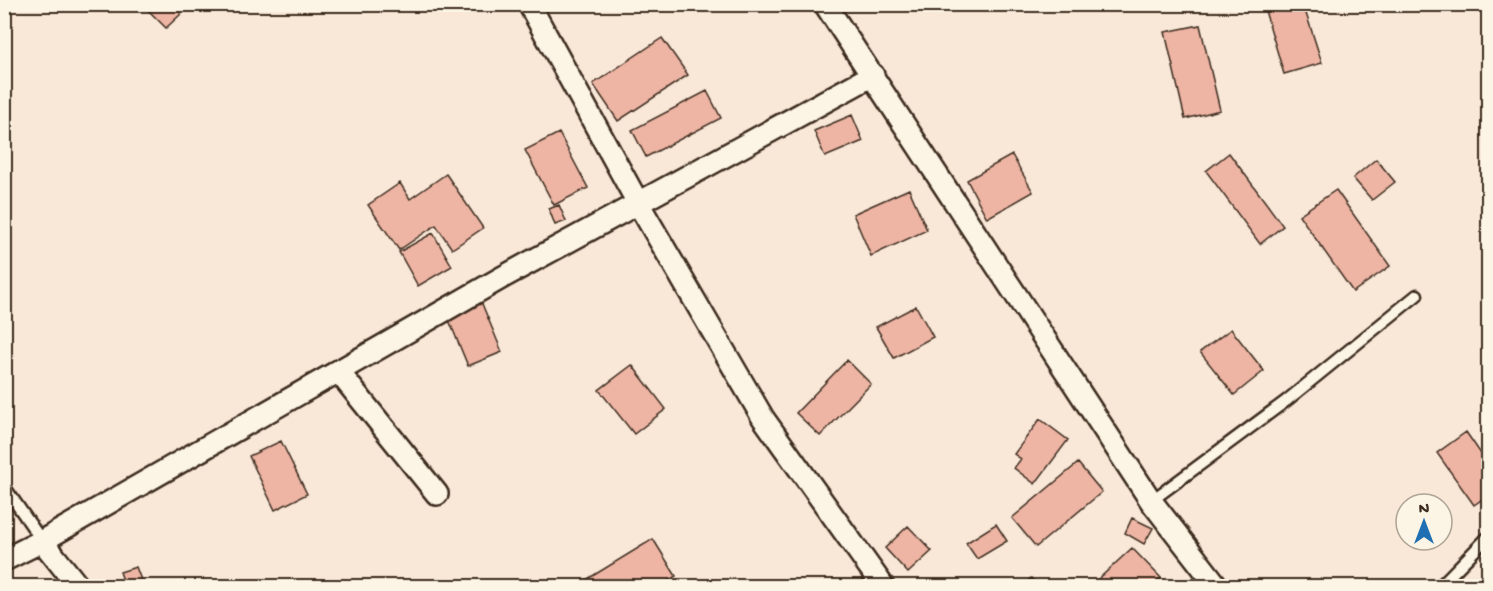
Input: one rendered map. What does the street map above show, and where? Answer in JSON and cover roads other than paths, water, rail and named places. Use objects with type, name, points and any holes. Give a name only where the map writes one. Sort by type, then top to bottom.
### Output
[{"type":"street","points":[[529,4],[638,203],[763,418],[883,586]]},
{"type":"street","points":[[825,4],[1151,501],[1217,586]]},
{"type":"street","points":[[4,560],[42,541],[338,371],[638,203],[873,75]]},
{"type":"street","points":[[338,371],[437,494]]},
{"type":"street","points":[[42,541],[78,586]]},
{"type":"lane","points":[[1151,501],[1286,401],[1417,295]]},
{"type":"lane","points":[[4,486],[42,541]]},
{"type":"lane","points":[[1440,586],[1488,537]]}]
